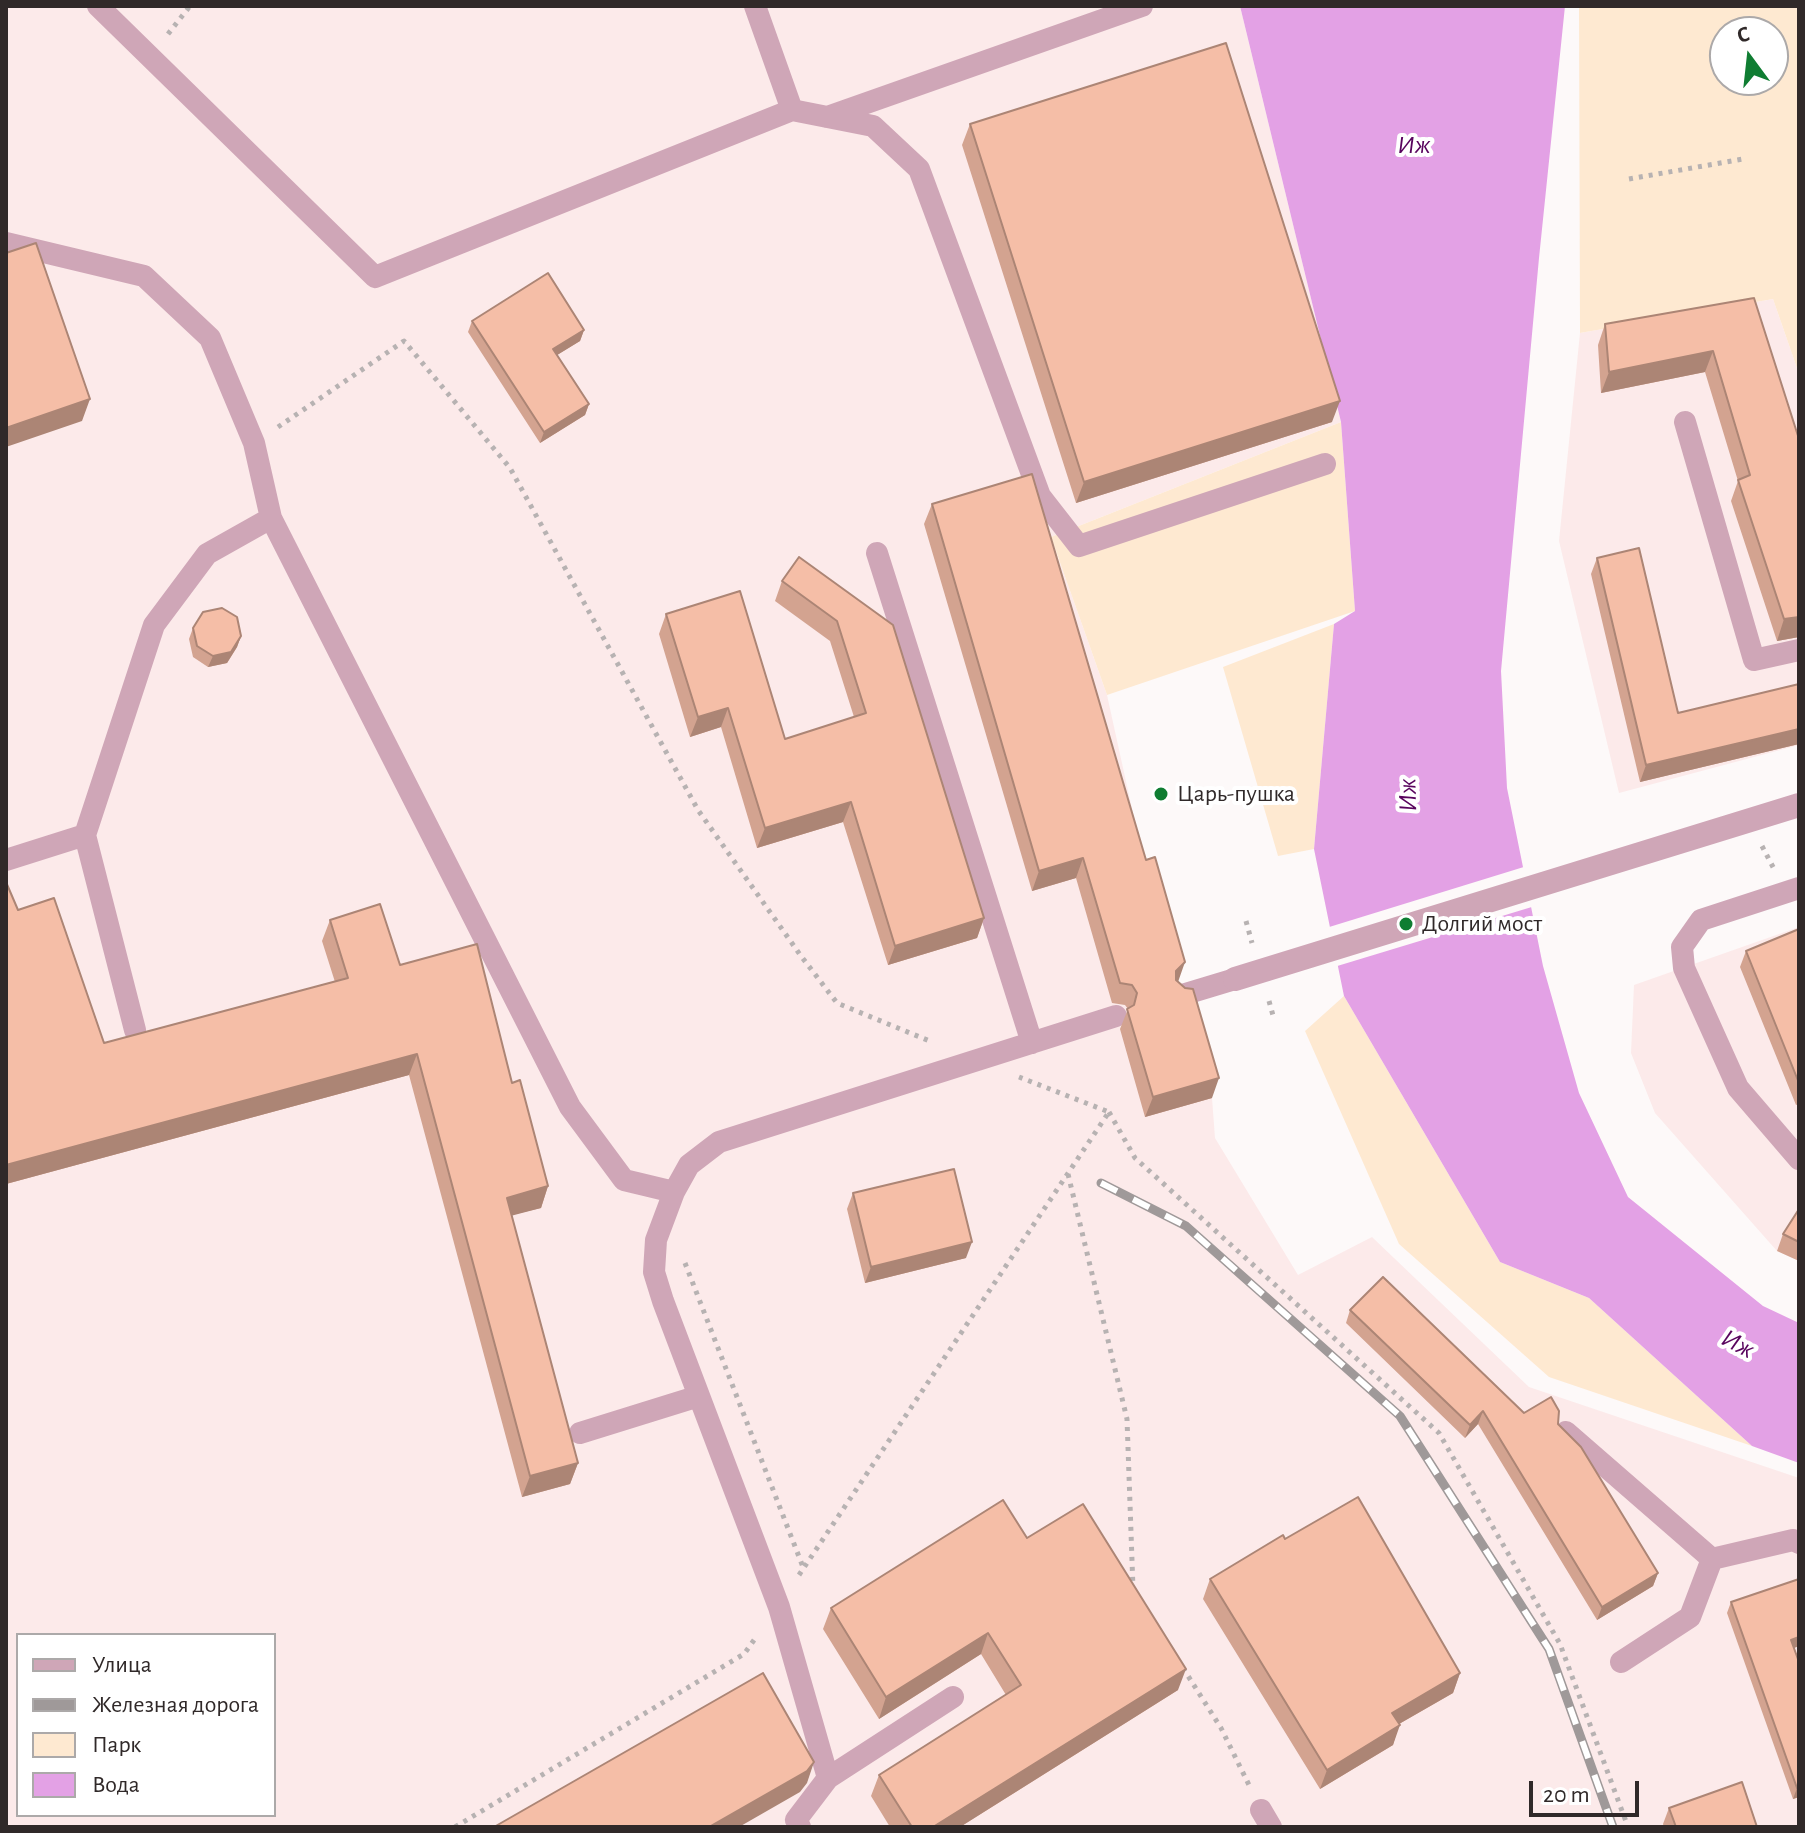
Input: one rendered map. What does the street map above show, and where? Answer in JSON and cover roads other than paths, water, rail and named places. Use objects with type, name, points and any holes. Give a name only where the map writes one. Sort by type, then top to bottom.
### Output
[{"type":"street","points":[[1235,979],[1799,805]]},
{"type":"lane","points":[[98,6],[375,277],[792,110],[873,126],[919,169],[1040,496],[1079,546],[1325,464]]},
{"type":"lane","points":[[755,6],[792,110]]},
{"type":"lane","points":[[826,117],[1142,6]]},
{"type":"lane","points":[[6,243],[144,276],[210,338],[254,443],[271,518],[570,1107],[624,1180],[674,1192]]},
{"type":"lane","points":[[1685,422],[1754,660],[1799,650]]},
{"type":"lane","points":[[135,1030],[85,835],[154,625],[207,554],[271,518]]},
{"type":"lane","points":[[877,553],[1032,1043]]},
{"type":"lane","points":[[6,860],[85,835]]},
{"type":"lane","points":[[1799,888],[1701,920],[1682,947],[1684,968],[1738,1088],[1799,1159]]},
{"type":"lane","points":[[1182,995],[1235,979]]},
{"type":"lane","points":[[828,1778],[779,1607],[654,1272],[656,1240],[674,1192],[689,1165],[719,1142],[1116,1016]]},
{"type":"lane","points":[[580,1433],[699,1396]]},
{"type":"lane","points":[[1566,1432],[1712,1559]]},
{"type":"lane","points":[[1712,1559],[1793,1540],[1799,1543]]},
{"type":"lane","points":[[1621,1662],[1690,1617],[1712,1559]]},
{"type":"lane","points":[[793,1825],[828,1778],[953,1697]]},
{"type":"water","name":"Иж","points":[[1240,6],[1565,6],[1501,671],[1507,788],[1543,966],[1579,1093],[1628,1197],[1763,1306],[1799,1323],[1799,1463],[1752,1446],[1589,1298],[1500,1262],[1344,996],[1314,849],[1334,624],[1355,611],[1341,422]]},
{"type":"railway","points":[[1101,1183],[1186,1226],[1400,1416],[1549,1649],[1613,1827]]},
{"type":"place","name":"Царь-пушка","points":[[1161,794]]},
{"type":"place","name":"Долгий мост","points":[[1406,924]]}]
